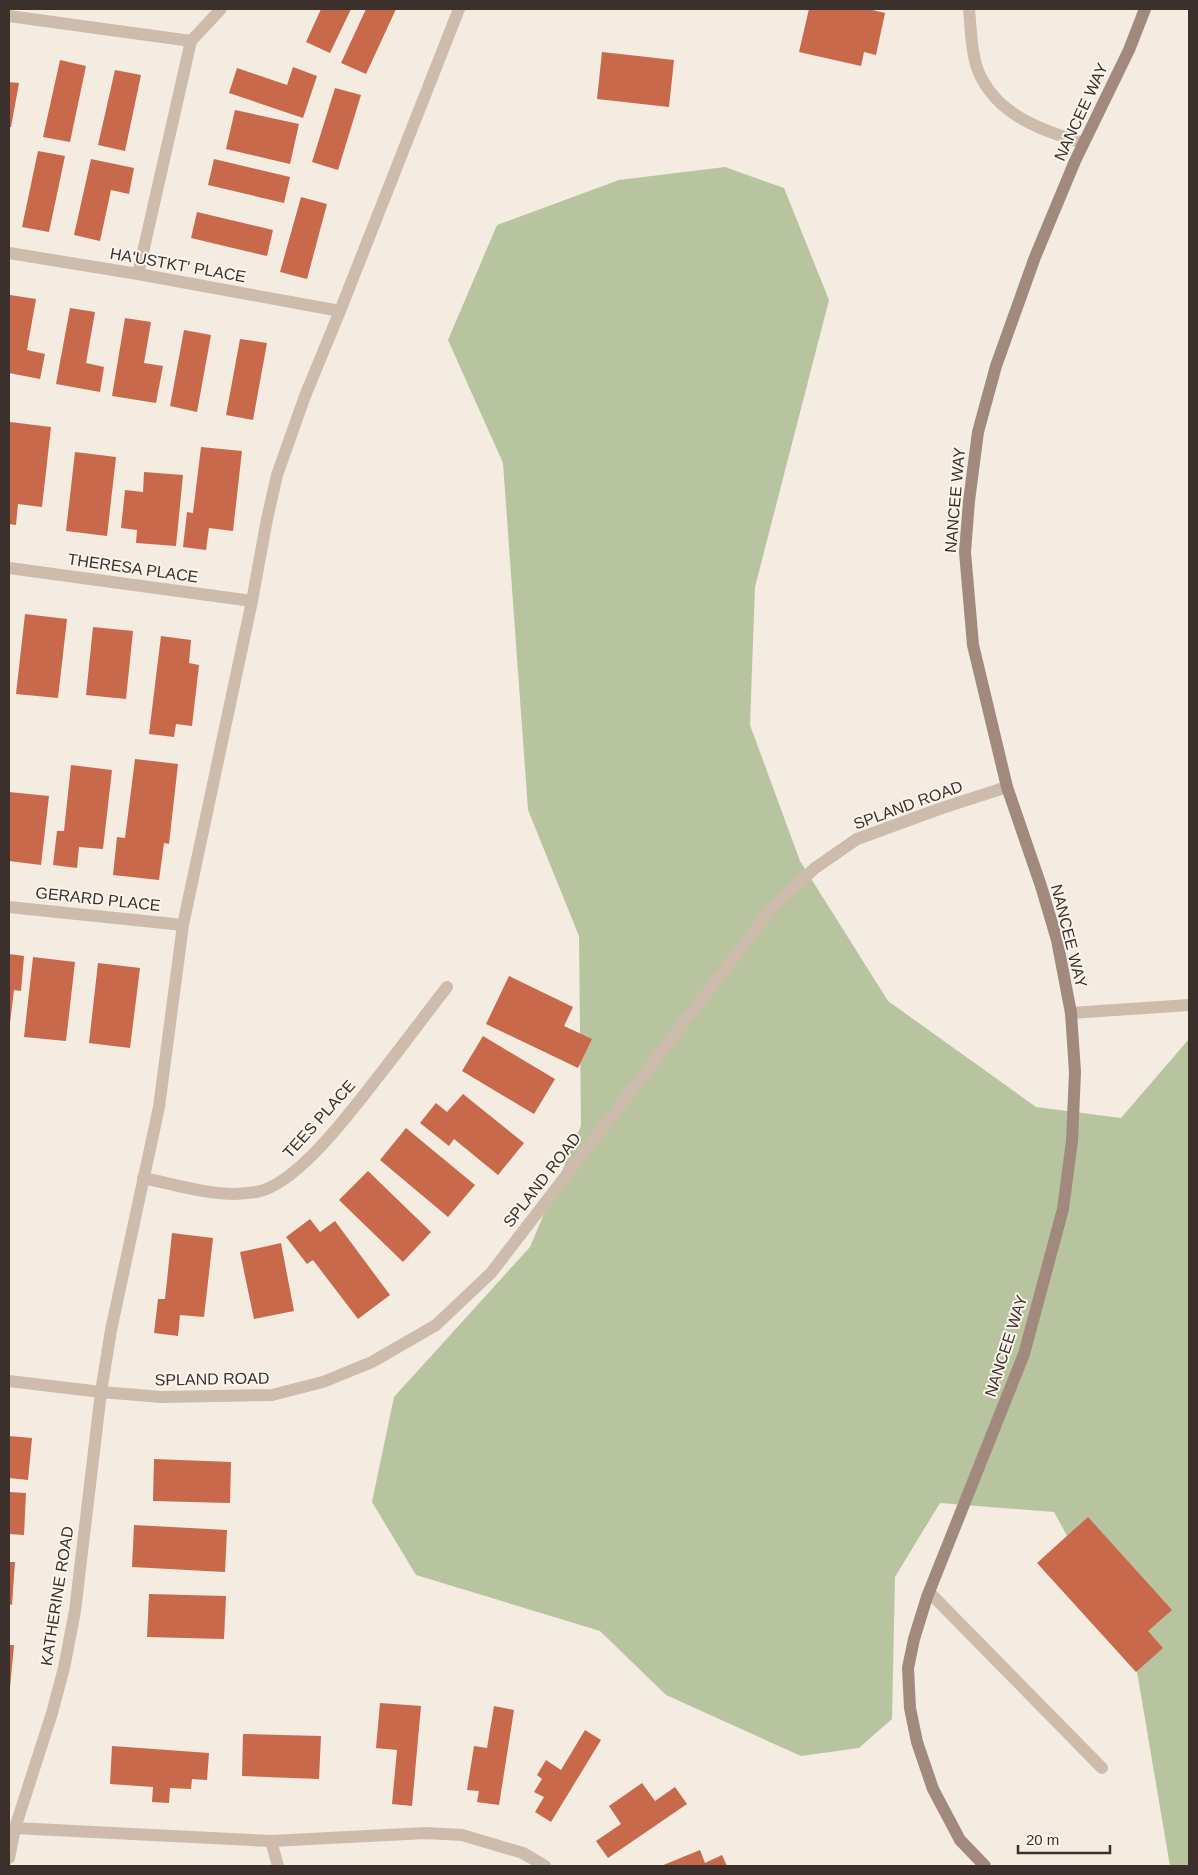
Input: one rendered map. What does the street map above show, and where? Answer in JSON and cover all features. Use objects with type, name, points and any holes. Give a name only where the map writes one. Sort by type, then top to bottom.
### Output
[{"type":"street","points":[[138,274],[191,41],[221,9]]},
{"type":"street","name":"KATHERINE ROAD","points":[[9,1858],[15,1828],[52,1713],[64,1668],[74,1611],[101,1392],[111,1330],[159,1107],[183,925],[252,601],[266,518],[277,475],[305,396],[459,9]]},
{"type":"street","points":[[969,9],[973,47],[979,73],[993,95],[1014,115],[1038,128],[1083,143]]},
{"type":"street","name":"NANCEE WAY","points":[[985,1866],[960,1840],[933,1789],[917,1742],[910,1708],[908,1668],[914,1639],[929,1592],[1024,1354],[1062,1209],[1072,1141],[1075,1072],[1070,1012],[1056,940],[1042,886],[1007,787],[973,645],[965,552],[969,501],[978,432],[996,366],[1036,257],[1083,143],[1129,50],[1145,9]]},
{"type":"street","points":[[9,16],[191,41]]},
{"type":"street","name":"HA'USTKT' PLACE","points":[[9,253],[138,274],[340,311]]},
{"type":"street","name":"THERESA PLACE","points":[[9,568],[252,601]]},
{"type":"street","name":"SPLAND ROAD","points":[[9,1381],[162,1398],[272,1395],[323,1382],[372,1362],[436,1325],[491,1274],[772,908],[815,868],[856,839],[1007,787]]},
{"type":"street","name":"GERARD PLACE","points":[[9,907],[183,925]]},
{"type":"street","name":"TEES PLACE","points":[[143,1178],[233,1194],[257,1192],[280,1182],[313,1155],[344,1120],[448,987]]},
{"type":"street","points":[[1070,1012],[1189,1005]]},
{"type":"street","points":[[929,1592],[1102,1768]]},
{"type":"street","points":[[15,1828],[271,1841],[426,1833],[462,1835],[523,1853],[545,1866]]},
{"type":"street","points":[[271,1841],[278,1866]]},
{"type":"green space","points":[[725,167],[784,188],[829,300],[755,587],[750,725],[800,861],[888,1001],[1036,1107],[1121,1118],[1189,1039],[1189,1866],[1170,1866],[1135,1660],[1054,1512],[940,1503],[895,1577],[892,1719],[859,1748],[801,1756],[666,1695],[600,1631],[416,1575],[372,1502],[394,1397],[530,1247],[581,1126],[579,936],[528,810],[503,463],[448,340],[497,225],[619,180]]},
{"type":"building","points":[[321,9],[351,9],[330,53],[306,42]]},
{"type":"building","points":[[366,9],[396,9],[366,74],[341,63]]},
{"type":"building","points":[[809,9],[868,9],[885,13],[876,55],[864,52],[861,66],[799,52]]},
{"type":"building","points":[[602,52],[674,60],[669,107],[597,99]]},
{"type":"building","points":[[60,60],[86,66],[70,142],[43,137]]},
{"type":"building","points":[[293,67],[317,76],[303,118],[229,93],[237,68],[287,85]]},
{"type":"building","points":[[115,70],[141,75],[125,151],[98,145]]},
{"type":"building","points":[[9,82],[19,83],[11,127],[9,127]]},
{"type":"building","points":[[335,88],[361,95],[338,170],[312,162]]},
{"type":"building","points":[[235,110],[299,124],[290,164],[226,149]]},
{"type":"building","points":[[38,151],[65,156],[49,232],[22,227]]},
{"type":"building","points":[[91,159],[134,168],[129,194],[111,190],[100,241],[74,235]]},
{"type":"building","points":[[214,159],[290,177],[284,203],[208,185]]},
{"type":"building","points":[[301,197],[327,204],[307,279],[280,272]]},
{"type":"building","points":[[197,212],[273,230],[267,256],[191,238]]},
{"type":"building","points":[[10,295],[36,299],[27,350],[45,354],[40,379],[9,373]]},
{"type":"building","points":[[70,308],[95,312],[86,363],[104,367],[100,392],[56,384]]},
{"type":"building","points":[[125,318],[151,322],[144,363],[163,366],[156,403],[112,396]]},
{"type":"building","points":[[184,330],[211,335],[197,412],[170,406]]},
{"type":"building","points":[[240,339],[267,343],[253,420],[226,415]]},
{"type":"building","points":[[10,422],[51,427],[42,507],[18,504],[16,525],[9,524]]},
{"type":"building","points":[[201,447],[242,451],[233,531],[209,528],[206,550],[183,547],[187,512],[193,513]]},
{"type":"building","points":[[75,452],[116,457],[107,536],[66,531]]},
{"type":"building","points":[[144,472],[183,475],[176,546],[136,543],[137,530],[121,528],[125,490],[143,492]]},
{"type":"building","points":[[25,614],[67,619],[58,698],[16,694]]},
{"type":"building","points":[[93,627],[133,631],[126,699],[86,695]]},
{"type":"building","points":[[161,636],[191,640],[189,663],[199,665],[192,726],[176,724],[174,737],[149,734]]},
{"type":"building","points":[[135,759],[178,764],[169,844],[164,843],[159,880],[113,875],[117,837],[125,838]]},
{"type":"building","points":[[71,765],[112,770],[103,849],[79,847],[77,868],[53,865],[57,831],[64,831]]},
{"type":"building","points":[[9,792],[49,796],[41,865],[9,861]]},
{"type":"building","points":[[9,954],[24,956],[21,991],[14,990],[10,1023]]},
{"type":"building","points":[[33,957],[75,962],[66,1041],[24,1037]]},
{"type":"building","points":[[98,963],[140,968],[130,1048],[89,1043]]},
{"type":"building","points":[[509,976],[573,1007],[564,1026],[592,1039],[578,1068],[486,1024]]},
{"type":"building","points":[[483,1036],[555,1079],[534,1114],[462,1071]]},
{"type":"building","points":[[463,1094],[524,1143],[498,1175],[454,1139],[449,1146],[420,1123],[436,1103],[447,1112]]},
{"type":"building","points":[[406,1128],[475,1185],[448,1217],[380,1160]]},
{"type":"building","points":[[368,1171],[431,1232],[403,1262],[339,1200]]},
{"type":"building","points":[[310,1219],[320,1232],[335,1221],[390,1295],[358,1319],[313,1260],[307,1264],[286,1237]]},
{"type":"building","points":[[172,1233],[213,1238],[204,1317],[180,1315],[178,1336],[154,1333],[158,1299],[165,1299]]},
{"type":"building","points":[[281,1243],[294,1311],[254,1319],[240,1252]]},
{"type":"building","points":[[9,1436],[32,1438],[28,1480],[9,1478]]},
{"type":"building","points":[[154,1459],[231,1462],[230,1503],[153,1501]]},
{"type":"building","points":[[9,1492],[26,1493],[24,1535],[9,1534]]},
{"type":"building","points":[[1088,1517],[1172,1610],[1148,1631],[1163,1648],[1136,1672],[1037,1563]]},
{"type":"building","points":[[134,1525],[227,1530],[225,1572],[132,1567]]},
{"type":"building","points":[[9,1562],[15,1562],[12,1605],[9,1604]]},
{"type":"building","points":[[149,1594],[226,1596],[224,1639],[147,1637]]},
{"type":"building","points":[[9,1645],[14,1645],[10,1688],[9,1688]]},
{"type":"building","points":[[380,1703],[421,1706],[412,1806],[392,1804],[397,1750],[376,1748]]},
{"type":"building","points":[[494,1706],[514,1710],[499,1805],[477,1802],[479,1791],[467,1790],[474,1746],[487,1748]]},
{"type":"building","points":[[585,1730],[601,1740],[551,1822],[535,1812],[544,1797],[534,1792],[542,1779],[537,1775],[546,1760],[561,1770]]},
{"type":"building","points":[[243,1734],[321,1736],[319,1779],[242,1776]]},
{"type":"building","points":[[112,1746],[209,1753],[207,1780],[192,1779],[191,1789],[170,1788],[169,1803],[152,1802],[153,1787],[110,1784]]},
{"type":"building","points":[[642,1783],[655,1801],[675,1787],[687,1804],[608,1858],[596,1841],[621,1824],[609,1806]]},
{"type":"building","points":[[700,1850],[705,1863],[722,1855],[727,1866],[661,1866]]}]
